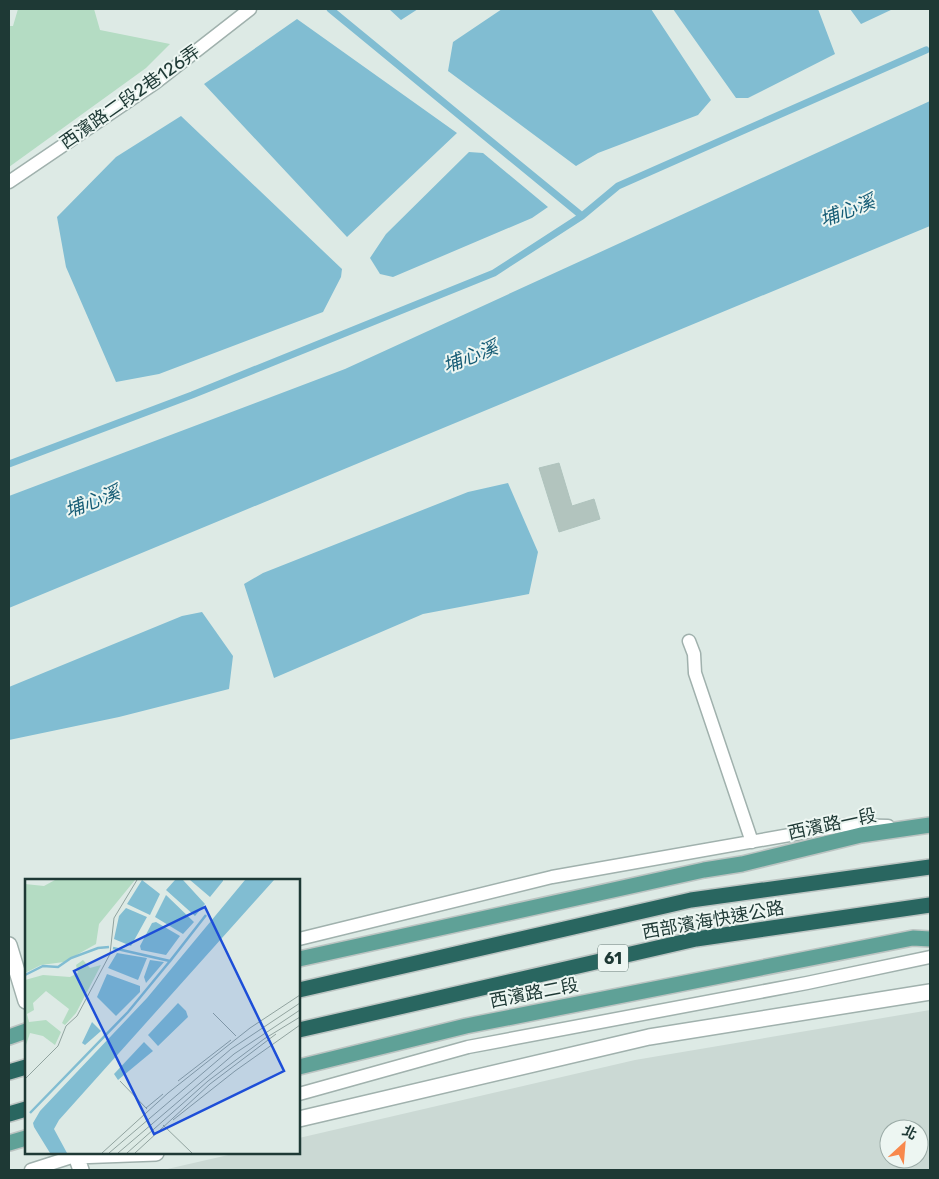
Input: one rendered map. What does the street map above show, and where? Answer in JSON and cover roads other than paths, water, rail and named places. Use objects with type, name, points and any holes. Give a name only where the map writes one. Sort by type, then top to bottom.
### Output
[{"type":"highway","name":"西部濱海快速公路","points":[[300,990],[691,900],[930,867]]},
{"type":"highway","name":"西部濱海快速公路","points":[[300,1030],[696,939],[930,905]]},
{"type":"highway","points":[[9,1072],[25,1067]]},
{"type":"highway","points":[[9,1114],[25,1109]]},
{"type":"main road","name":"西濱路一段","points":[[300,959],[704,870],[742,864],[861,836],[924,826]]},
{"type":"main road","name":"西濱路二段","points":[[300,1067],[466,1026],[807,957],[913,938],[930,939]]},
{"type":"main road","points":[[9,1037],[25,1032]]},
{"type":"main road","points":[[9,1143],[25,1138]]},
{"type":"street","points":[[9,945],[25,998]]},
{"type":"street","points":[[300,1119],[648,1037],[930,992]]},
{"type":"street","points":[[79,1154],[81,1170]]},
{"type":"lane","name":"西濱路二段2巷126弄","points":[[9,182],[155,83],[250,9]]},
{"type":"lane","points":[[689,640],[694,654],[695,673],[752,842]]},
{"type":"lane","points":[[300,938],[552,877],[846,826],[924,826]]},
{"type":"lane","points":[[300,1094],[468,1047],[807,983],[930,957]]},
{"type":"lane","points":[[31,1170],[79,1154]]},
{"type":"water","points":[[389,9],[418,9],[401,20]]},
{"type":"water","points":[[502,9],[651,9],[711,100],[698,115],[598,153],[576,166],[448,71],[453,42]]},
{"type":"water","points":[[673,9],[818,9],[835,54],[748,98],[736,98]]},
{"type":"water","points":[[850,9],[893,9],[861,24]]},
{"type":"water","points":[[297,19],[457,133],[347,237],[204,84]]},
{"type":"water","name":"埔心溪","points":[[930,101],[930,226],[9,608],[9,496],[345,369]]},
{"type":"water","points":[[181,116],[342,269],[341,277],[323,312],[159,374],[116,382],[66,267],[57,217],[116,157]]},
{"type":"water","points":[[469,152],[483,153],[548,207],[532,218],[393,277],[380,274],[370,258],[386,234]]},
{"type":"water","points":[[508,483],[538,552],[529,594],[423,614],[274,678],[244,584],[263,573],[468,492]]},
{"type":"water","points":[[202,612],[233,656],[229,689],[119,717],[9,740],[9,687],[182,616]]},
{"type":"waterway","points":[[330,9],[582,216],[618,186],[926,50]]},
{"type":"waterway","points":[[9,464],[192,395],[494,273],[582,216]]}]
